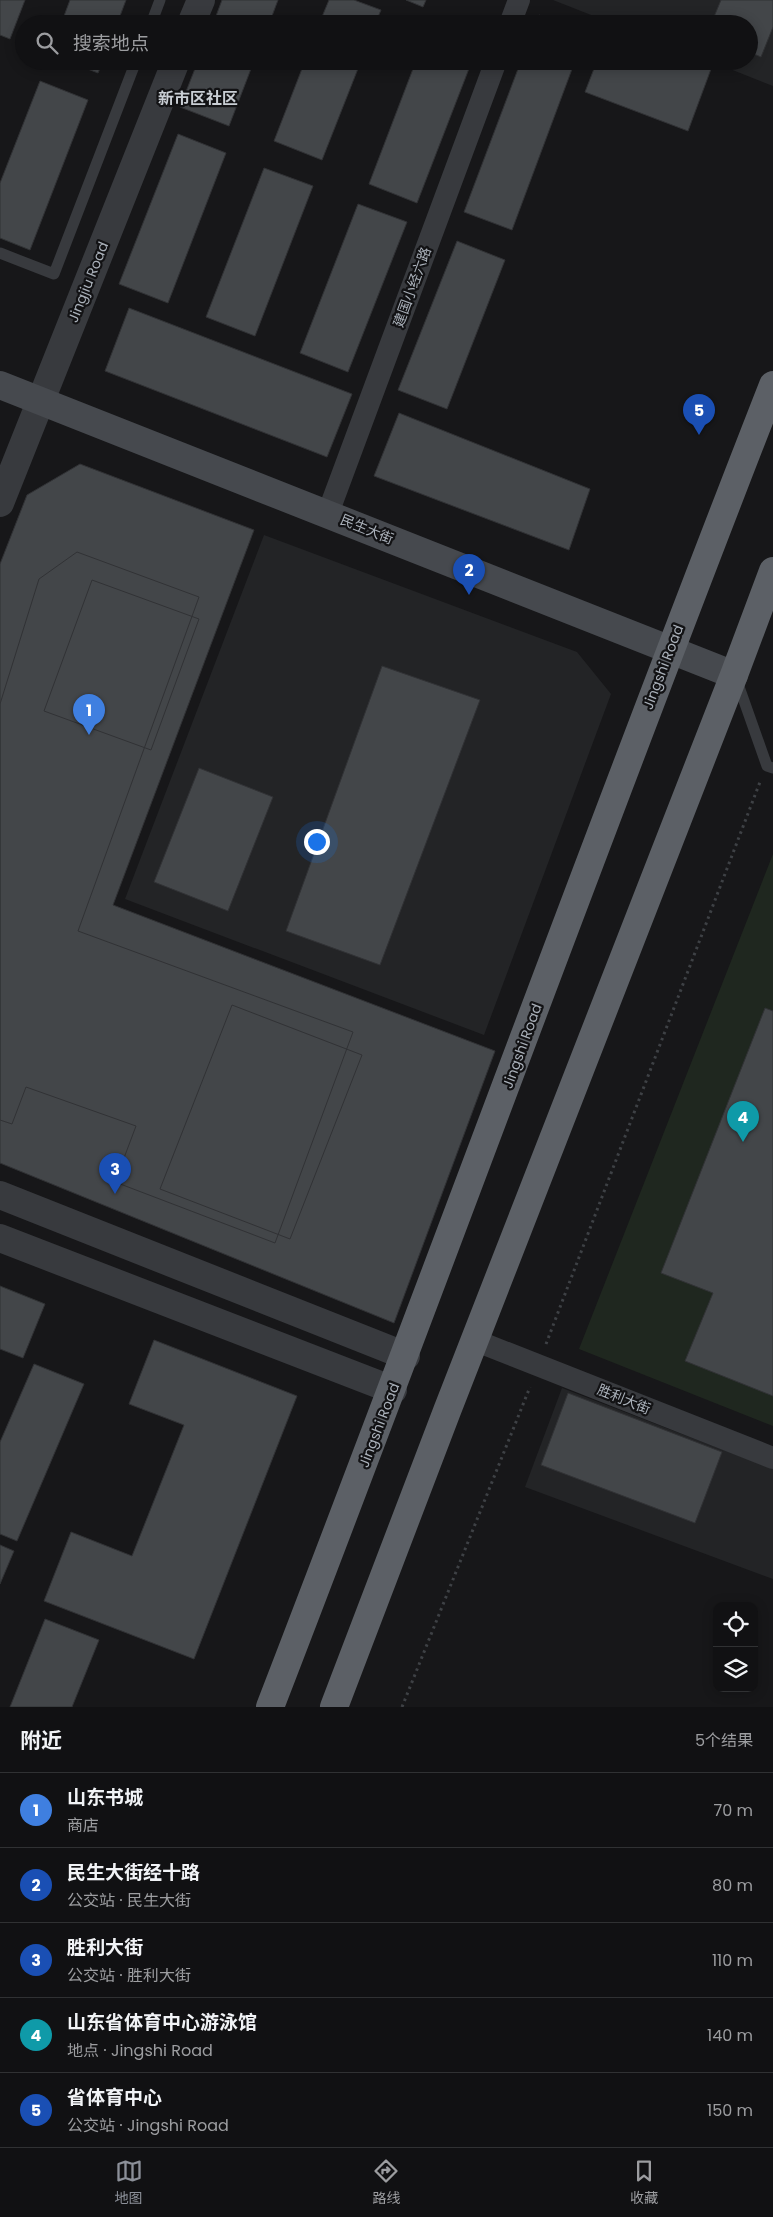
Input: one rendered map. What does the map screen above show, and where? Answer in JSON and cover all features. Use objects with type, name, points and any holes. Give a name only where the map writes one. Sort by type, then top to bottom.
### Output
[{"type":"highway","name":"Jingshi Road","points":[[270,1707],[406,1356],[670,649],[773,385]]},
{"type":"highway","points":[[334,1707],[474,1340],[772,577]]},
{"type":"main road","name":"民生大街","points":[[0,385],[734,675]]},
{"type":"street","points":[[194,15],[200,0]]},
{"type":"street","points":[[513,15],[519,0]]},
{"type":"street","name":"Jingjiu Road","points":[[0,503],[172,70]]},
{"type":"street","name":"建国小经六路","points":[[328,514],[493,70]]},
{"type":"street","points":[[0,1195],[406,1356]]},
{"type":"street","points":[[0,1238],[393,1390]]},
{"type":"street","name":"胜利大街","points":[[474,1340],[773,1458]]},
{"type":"lane","points":[[154,15],[160,0]]},
{"type":"lane","points":[[0,253],[54,274],[133,70]]},
{"type":"lane","points":[[734,675],[770,767]]},
{"type":"path","points":[[402,1707],[538,1365],[770,767]]},
{"type":"shaded area","points":[[553,0],[773,0],[773,86],[733,70],[758,70],[758,15],[591,15]]},
{"type":"shaded area","points":[[264,535],[577,652],[611,694],[484,1035],[125,899]]},
{"type":"shaded area","points":[[773,854],[773,1426],[579,1349]]},
{"type":"shaded area","points":[[562,1388],[773,1469],[773,1579],[525,1487]]},
{"type":"building","points":[[0,0],[25,0],[19,15],[15,15],[15,26],[10,39],[0,35]]},
{"type":"building","points":[[70,0],[126,0],[120,15],[64,15]]},
{"type":"building","points":[[222,0],[278,0],[272,15],[216,15]]},
{"type":"building","points":[[329,0],[354,0],[381,10],[379,15],[323,15]]},
{"type":"building","points":[[406,0],[426,0],[423,7]]},
{"type":"building","points":[[721,0],[773,0],[773,27],[761,57],[758,56],[758,15],[715,15]]},
{"type":"building","points":[[194,70],[251,70],[229,126],[180,107]]},
{"type":"building","points":[[302,70],[357,70],[322,160],[274,141]]},
{"type":"building","points":[[413,70],[468,70],[417,203],[369,184]]},
{"type":"building","points":[[518,70],[572,70],[512,230],[464,212]]},
{"type":"building","points":[[594,70],[711,70],[688,131],[585,92]]},
{"type":"building","points":[[40,81],[88,100],[30,250],[0,238],[0,183]]},
{"type":"building","points":[[178,134],[226,153],[168,303],[119,284]]},
{"type":"building","points":[[264,168],[313,186],[255,336],[206,317]]},
{"type":"building","points":[[358,204],[407,222],[348,372],[300,353]]},
{"type":"building","points":[[457,241],[505,260],[447,409],[398,390]]},
{"type":"building","points":[[129,308],[352,394],[327,457],[105,371]]},
{"type":"building","points":[[399,413],[590,489],[569,550],[374,476]]},
{"type":"building","points":[[80,464],[254,530],[113,905],[495,1051],[394,1323],[0,1163],[0,564],[27,495]]},
{"type":"building","points":[[77,552],[199,597],[78,931],[353,1032],[275,1243],[115,1182],[136,1126],[26,1087],[12,1124],[0,1120],[0,704],[39,579]]},
{"type":"building","points":[[92,580],[199,619],[151,750],[44,711]]},
{"type":"building","points":[[382,666],[480,700],[380,965],[286,931]]},
{"type":"building","points":[[199,768],[273,797],[228,911],[154,882]]},
{"type":"building","points":[[232,1005],[362,1055],[290,1239],[160,1189]]},
{"type":"building","points":[[765,1008],[773,1011],[773,1396],[685,1361],[713,1293],[661,1273]]},
{"type":"building","points":[[0,1286],[45,1304],[23,1358],[0,1349]]},
{"type":"building","points":[[154,1340],[297,1396],[194,1659],[44,1601],[71,1532],[132,1556],[184,1425],[129,1404]]},
{"type":"building","points":[[34,1364],[84,1384],[17,1541],[0,1534],[0,1442]]},
{"type":"building","points":[[568,1393],[722,1452],[695,1523],[541,1465]]},
{"type":"building","points":[[0,1545],[14,1551],[0,1584]]},
{"type":"building","points":[[45,1619],[99,1640],[72,1707],[10,1707]]},
{"type":"place","name":"省体育中心","points":[[699,435]]},
{"type":"place","name":"民生大街经十路","points":[[469,595]]},
{"type":"place","name":"山东书城","points":[[89,735]]},
{"type":"place","name":"山东省体育中心游泳馆","points":[[743,1142]]},
{"type":"place","name":"胜利大街","points":[[115,1194]]},
{"type":"district","name":"新市区社区","points":[[198,98]]}]
